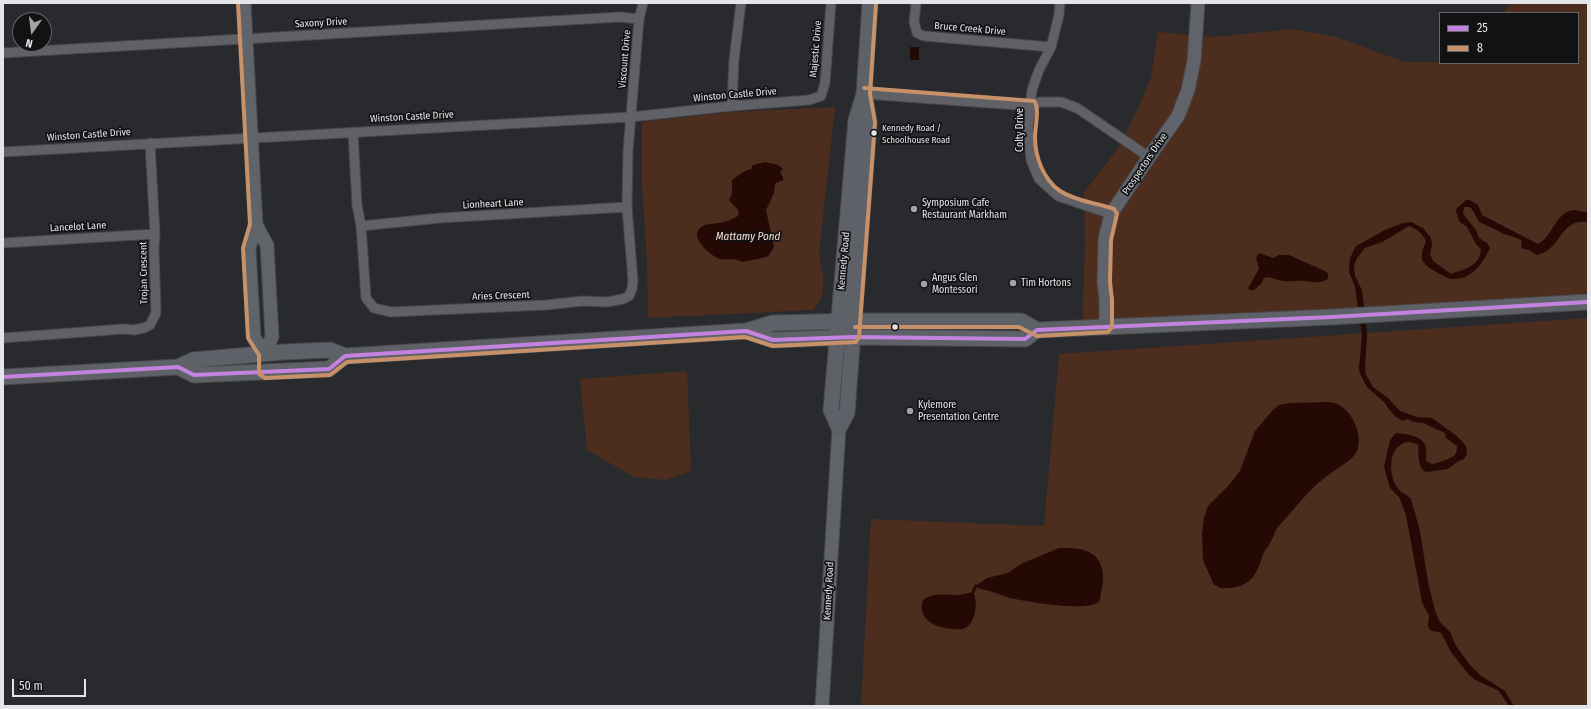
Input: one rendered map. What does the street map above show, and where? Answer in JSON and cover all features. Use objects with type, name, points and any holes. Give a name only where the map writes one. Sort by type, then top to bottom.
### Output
[{"type":"main road","name":"Kennedy Road","points":[[839,428],[831,410],[856,120],[864,94],[870,3]]},
{"type":"main road","name":"Kennedy Road","points":[[839,428],[847,413],[855,321],[869,122],[864,94]]},
{"type":"main road","points":[[3,377],[178,367],[194,360],[265,353],[330,350],[345,356],[746,331],[773,323],[839,321],[1021,321],[1037,330],[1377,315],[1588,302]]},
{"type":"main road","points":[[746,331],[773,340],[853,337],[1025,339],[1037,330]]},
{"type":"main road","points":[[178,367],[194,375],[329,369],[345,356]]},
{"type":"street","points":[[244,3],[256,225],[249,248],[254,338],[265,353]]},
{"type":"street","name":"Viscount Drive","points":[[631,117],[639,19],[643,3]]},
{"type":"street","points":[[732,106],[734,60],[741,3]]},
{"type":"street","name":"Majestic Drive","points":[[821,96],[825,83],[832,3]]},
{"type":"street","name":"Bruce Creek Drive","points":[[916,3],[914,22],[917,33],[924,36],[1051,47]]},
{"type":"street","name":"Colty Drive","points":[[1060,3],[1059,15],[1051,47],[1039,70],[1032,90],[1028,128],[1031,160],[1040,179],[1058,196],[1112,214]]},
{"type":"street","name":"Prospectors Drive","points":[[1106,327],[1104,282],[1105,239],[1112,214],[1178,116],[1188,90],[1194,61],[1198,3]]},
{"type":"street","name":"Saxony Drive","points":[[3,53],[620,17],[639,19]]},
{"type":"street","points":[[864,94],[1030,106],[1040,102],[1061,102],[1077,108],[1149,157]]},
{"type":"street","name":"Winston Castle Drive","points":[[3,152],[631,117],[732,106],[809,100],[821,96]]},
{"type":"street","name":"Aries Crescent","points":[[353,132],[357,205],[361,226],[366,298],[374,308],[391,312],[546,306],[583,302],[607,302],[623,299],[629,296],[632,289],[627,207],[628,151],[631,117]]},
{"type":"street","name":"Trojan Crescent","points":[[3,338],[124,329],[134,330],[150,325],[156,313],[155,234],[150,143]]},
{"type":"street","name":"Lionheart Lane","points":[[361,226],[440,218],[627,207]]},
{"type":"street","points":[[256,225],[267,245],[272,337],[265,353]]},
{"type":"street","name":"Lancelot Lane","points":[[3,243],[155,234]]},
{"type":"street","name":"Kennedy Road","points":[[822,706],[839,428]]},
{"type":"shaded area","points":[[1511,3],[1588,3],[1588,309],[1082,331],[1085,246],[1084,192],[1117,150],[1138,109],[1151,77],[1158,32],[1214,37],[1292,29],[1336,37],[1405,62],[1439,62],[1439,64],[1579,64],[1579,12],[1504,12]]},
{"type":"shaded area","points":[[835,107],[819,254],[824,283],[821,297],[813,310],[648,318],[647,260],[642,185],[642,122],[732,112]]},
{"type":"shaded area","points":[[1588,318],[1588,706],[861,706],[871,519],[1044,526],[1059,354]]},
{"type":"shaded area","points":[[687,371],[691,468],[689,472],[665,480],[634,477],[587,450],[580,379]]},
{"type":"water","points":[[910,47],[919,47],[919,60],[910,60]]},
{"type":"water","name":"Mattamy Pond","points":[[765,162],[778,165],[783,169],[780,172],[783,177],[783,181],[775,184],[774,193],[766,210],[774,247],[768,256],[742,262],[735,259],[721,259],[714,256],[701,244],[698,239],[698,230],[705,225],[726,222],[738,216],[739,211],[729,200],[732,194],[732,180],[745,171],[751,169],[753,165]]},
{"type":"water","points":[[1466,200],[1470,200],[1478,205],[1482,215],[1538,244],[1543,241],[1563,214],[1575,210],[1588,213],[1588,222],[1578,222],[1571,225],[1552,247],[1537,255],[1529,250],[1521,248],[1522,241],[1519,239],[1479,222],[1470,207],[1464,207],[1463,214],[1476,230],[1479,238],[1487,243],[1490,248],[1476,270],[1459,279],[1447,278],[1425,264],[1422,257],[1426,241],[1419,232],[1409,226],[1382,242],[1365,248],[1357,258],[1354,265],[1355,276],[1362,290],[1367,335],[1366,375],[1373,387],[1388,398],[1400,411],[1417,417],[1432,418],[1457,436],[1466,446],[1467,454],[1464,459],[1448,469],[1426,472],[1420,464],[1418,444],[1408,442],[1401,444],[1393,454],[1391,468],[1392,475],[1398,489],[1411,499],[1420,531],[1428,582],[1436,614],[1440,622],[1450,632],[1456,646],[1471,666],[1480,675],[1505,691],[1514,706],[1509,706],[1499,691],[1469,675],[1451,652],[1442,634],[1429,629],[1429,616],[1422,602],[1406,515],[1399,497],[1390,488],[1384,467],[1390,440],[1396,433],[1420,439],[1426,447],[1426,461],[1432,464],[1454,456],[1457,446],[1446,438],[1445,433],[1423,423],[1414,422],[1407,419],[1403,421],[1396,417],[1385,403],[1367,387],[1360,374],[1359,368],[1362,335],[1355,287],[1349,272],[1350,258],[1356,246],[1385,230],[1403,223],[1411,222],[1423,228],[1431,238],[1432,245],[1430,254],[1433,261],[1451,274],[1471,266],[1478,259],[1481,249],[1476,244],[1467,227],[1459,221],[1456,211],[1457,208]]},
{"type":"water","points":[[1259,253],[1273,258],[1279,255],[1289,255],[1325,271],[1328,274],[1328,279],[1321,282],[1283,281],[1265,277],[1261,284],[1254,290],[1250,290],[1248,288],[1259,269],[1256,258]]},
{"type":"water","points":[[1330,402],[1344,408],[1349,413],[1356,425],[1359,438],[1357,451],[1349,460],[1316,485],[1277,528],[1252,578],[1238,587],[1220,588],[1214,585],[1203,560],[1202,534],[1204,518],[1208,506],[1229,485],[1240,471],[1255,431],[1279,405],[1291,403]]},
{"type":"water","points":[[1059,548],[1079,549],[1091,553],[1096,557],[1103,573],[1100,600],[1094,604],[1085,606],[1043,604],[1010,598],[991,591],[980,589],[976,586],[987,578],[1008,573],[1021,564]]},
{"type":"water","points":[[973,592],[976,601],[975,613],[971,623],[964,629],[948,628],[936,625],[931,623],[924,615],[922,603],[927,597],[942,594],[957,595]]},
{"type":"waterway","points":[[973,592],[976,586]]},
{"type":"transit line","name":"8","points":[[238,3],[250,224],[243,248],[248,338],[259,355],[259,374],[265,378],[330,375],[347,362],[745,337],[773,346],[856,342],[859,337],[875,122],[870,94],[876,3]]},
{"type":"transit line","name":"8","points":[[855,327],[1019,327],[1037,336],[1108,332],[1112,327],[1110,282],[1111,240],[1117,214],[1114,209],[1079,200],[1066,194],[1060,191],[1049,180],[1038,160],[1035,145],[1037,107],[1034,101],[864,88]]},
{"type":"transit line","name":"25","points":[[3,377],[178,367],[194,375],[329,369],[345,356],[746,331],[773,340],[853,337],[1025,339],[1037,330],[1332,317],[1588,302]]},
{"type":"place","name":"Kennedy Road / Schoolhouse Road","points":[[874,133]]},
{"type":"place","name":"Symposium Cafe Restaurant Markham","points":[[914,209]]},
{"type":"place","name":"Tim Hortons","points":[[1013,283]]},
{"type":"place","name":"Angus Glen Montessori","points":[[924,284]]},
{"type":"place","name":"Kylemore Presentation Centre","points":[[910,411]]}]
